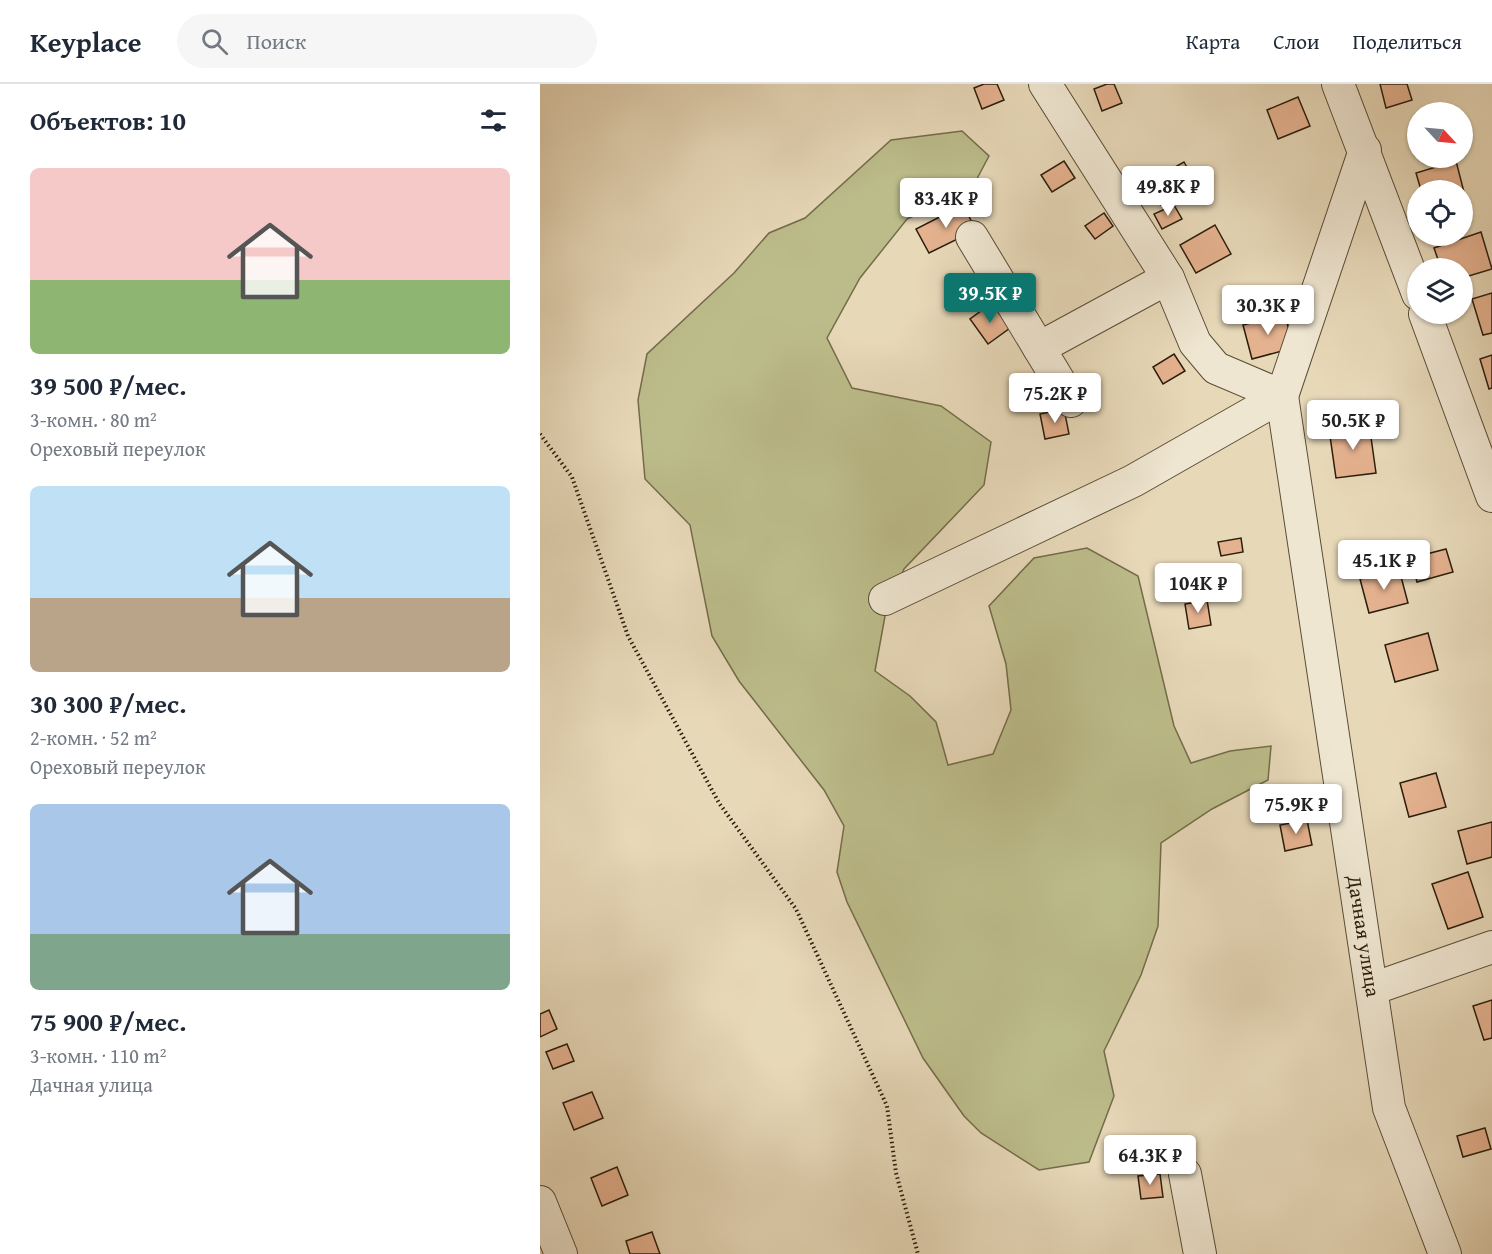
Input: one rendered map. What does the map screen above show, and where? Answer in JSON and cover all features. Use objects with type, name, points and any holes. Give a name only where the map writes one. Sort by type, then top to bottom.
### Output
[{"type":"street","points":[[1045,84],[1168,278],[1195,343],[1216,368],[1282,396]]},
{"type":"street","points":[[1338,84],[1407,264]]},
{"type":"street","points":[[885,599],[1133,481],[1282,396],[1365,150]]},
{"type":"street","points":[[972,237],[1071,402]]},
{"type":"street","points":[[1039,348],[1168,278]]},
{"type":"street","points":[[1429,324],[1492,495]]},
{"type":"street","name":"Дачная улица","points":[[1282,396],[1389,1108],[1445,1254]]},
{"type":"street","points":[[1372,989],[1492,947]]},
{"type":"street","points":[[1185,1174],[1200,1254]]},
{"type":"street","points":[[540,1202],[561,1254]]},
{"type":"path","points":[[540,434],[572,477],[628,636],[718,803],[796,909],[868,1064],[887,1106],[896,1173],[918,1254]]},
{"type":"green space","points":[[962,131],[989,156],[971,190],[907,219],[860,278],[827,338],[852,388],[941,406],[991,442],[984,485],[904,569],[885,616],[875,671],[910,696],[936,722],[948,765],[993,754],[1011,710],[1006,664],[989,606],[1034,558],[1087,548],[1138,576],[1174,726],[1191,763],[1230,751],[1271,746],[1268,780],[1212,809],[1161,843],[1158,926],[1141,975],[1104,1051],[1114,1096],[1089,1162],[1039,1170],[981,1133],[964,1116],[923,1058],[847,902],[837,872],[844,826],[824,790],[739,681],[712,636],[690,525],[645,479],[638,400],[647,354],[734,273],[769,233],[805,218],[891,140]]},
{"type":"building","points":[[984,84],[997,84],[1004,100],[982,109],[974,88]]},
{"type":"building","points":[[1114,84],[1122,103],[1102,111],[1094,89]]},
{"type":"building","points":[[1380,84],[1407,84],[1412,100],[1386,108]]},
{"type":"building","points":[[1298,97],[1310,126],[1278,139],[1267,110]]},
{"type":"building","points":[[1064,161],[1075,178],[1052,192],[1041,175]]},
{"type":"building","points":[[1184,162],[1197,185],[1161,205],[1148,182]]},
{"type":"building","points":[[1433,168],[1458,168],[1461,180],[1418,180],[1416,173]]},
{"type":"building","points":[[963,205],[976,230],[929,253],[916,229]]},
{"type":"building","points":[[1174,205],[1182,219],[1162,229],[1154,214]]},
{"type":"building","points":[[1104,213],[1113,226],[1095,239],[1085,226]]},
{"type":"building","points":[[1215,225],[1231,254],[1196,273],[1180,245]]},
{"type":"building","points":[[1481,232],[1492,269],[1473,275],[1473,258],[1438,258],[1434,248],[1473,246],[1473,235]]},
{"type":"building","points":[[1492,293],[1492,333],[1483,335],[1473,299]]},
{"type":"building","points":[[992,303],[1010,328],[988,344],[970,319]]},
{"type":"building","points":[[1285,314],[1293,348],[1252,359],[1243,325]]},
{"type":"building","points":[[1174,354],[1185,371],[1163,384],[1153,367]]},
{"type":"building","points":[[1492,355],[1492,388],[1489,389],[1480,359]]},
{"type":"building","points":[[1064,409],[1069,434],[1045,439],[1040,414]]},
{"type":"building","points":[[1369,423],[1376,473],[1336,478],[1329,429]]},
{"type":"building","points":[[1241,538],[1243,552],[1221,556],[1218,542]]},
{"type":"building","points":[[1446,549],[1453,572],[1417,582],[1411,558]]},
{"type":"building","points":[[1399,569],[1408,603],[1369,613],[1360,579]]},
{"type":"building","points":[[1207,600],[1211,625],[1189,629],[1185,604]]},
{"type":"building","points":[[1428,633],[1438,670],[1395,682],[1385,645]]},
{"type":"building","points":[[1436,773],[1446,807],[1409,817],[1400,783]]},
{"type":"building","points":[[1307,820],[1312,845],[1285,851],[1280,825]]},
{"type":"building","points":[[1492,822],[1492,857],[1467,864],[1458,831]]},
{"type":"building","points":[[1468,872],[1483,917],[1448,929],[1432,884]]},
{"type":"building","points":[[1492,1000],[1492,1038],[1484,1040],[1473,1006]]},
{"type":"building","points":[[549,1010],[557,1029],[540,1037],[540,1014]]},
{"type":"building","points":[[567,1044],[574,1061],[553,1069],[546,1052]]},
{"type":"building","points":[[592,1092],[603,1118],[574,1130],[563,1103]]},
{"type":"building","points":[[1485,1128],[1491,1149],[1463,1157],[1457,1136]]},
{"type":"building","points":[[617,1167],[628,1195],[602,1206],[591,1178]]},
{"type":"building","points":[[1160,1174],[1163,1197],[1141,1199],[1138,1176]]},
{"type":"building","points":[[652,1232],[660,1254],[630,1254],[626,1241]]}]
